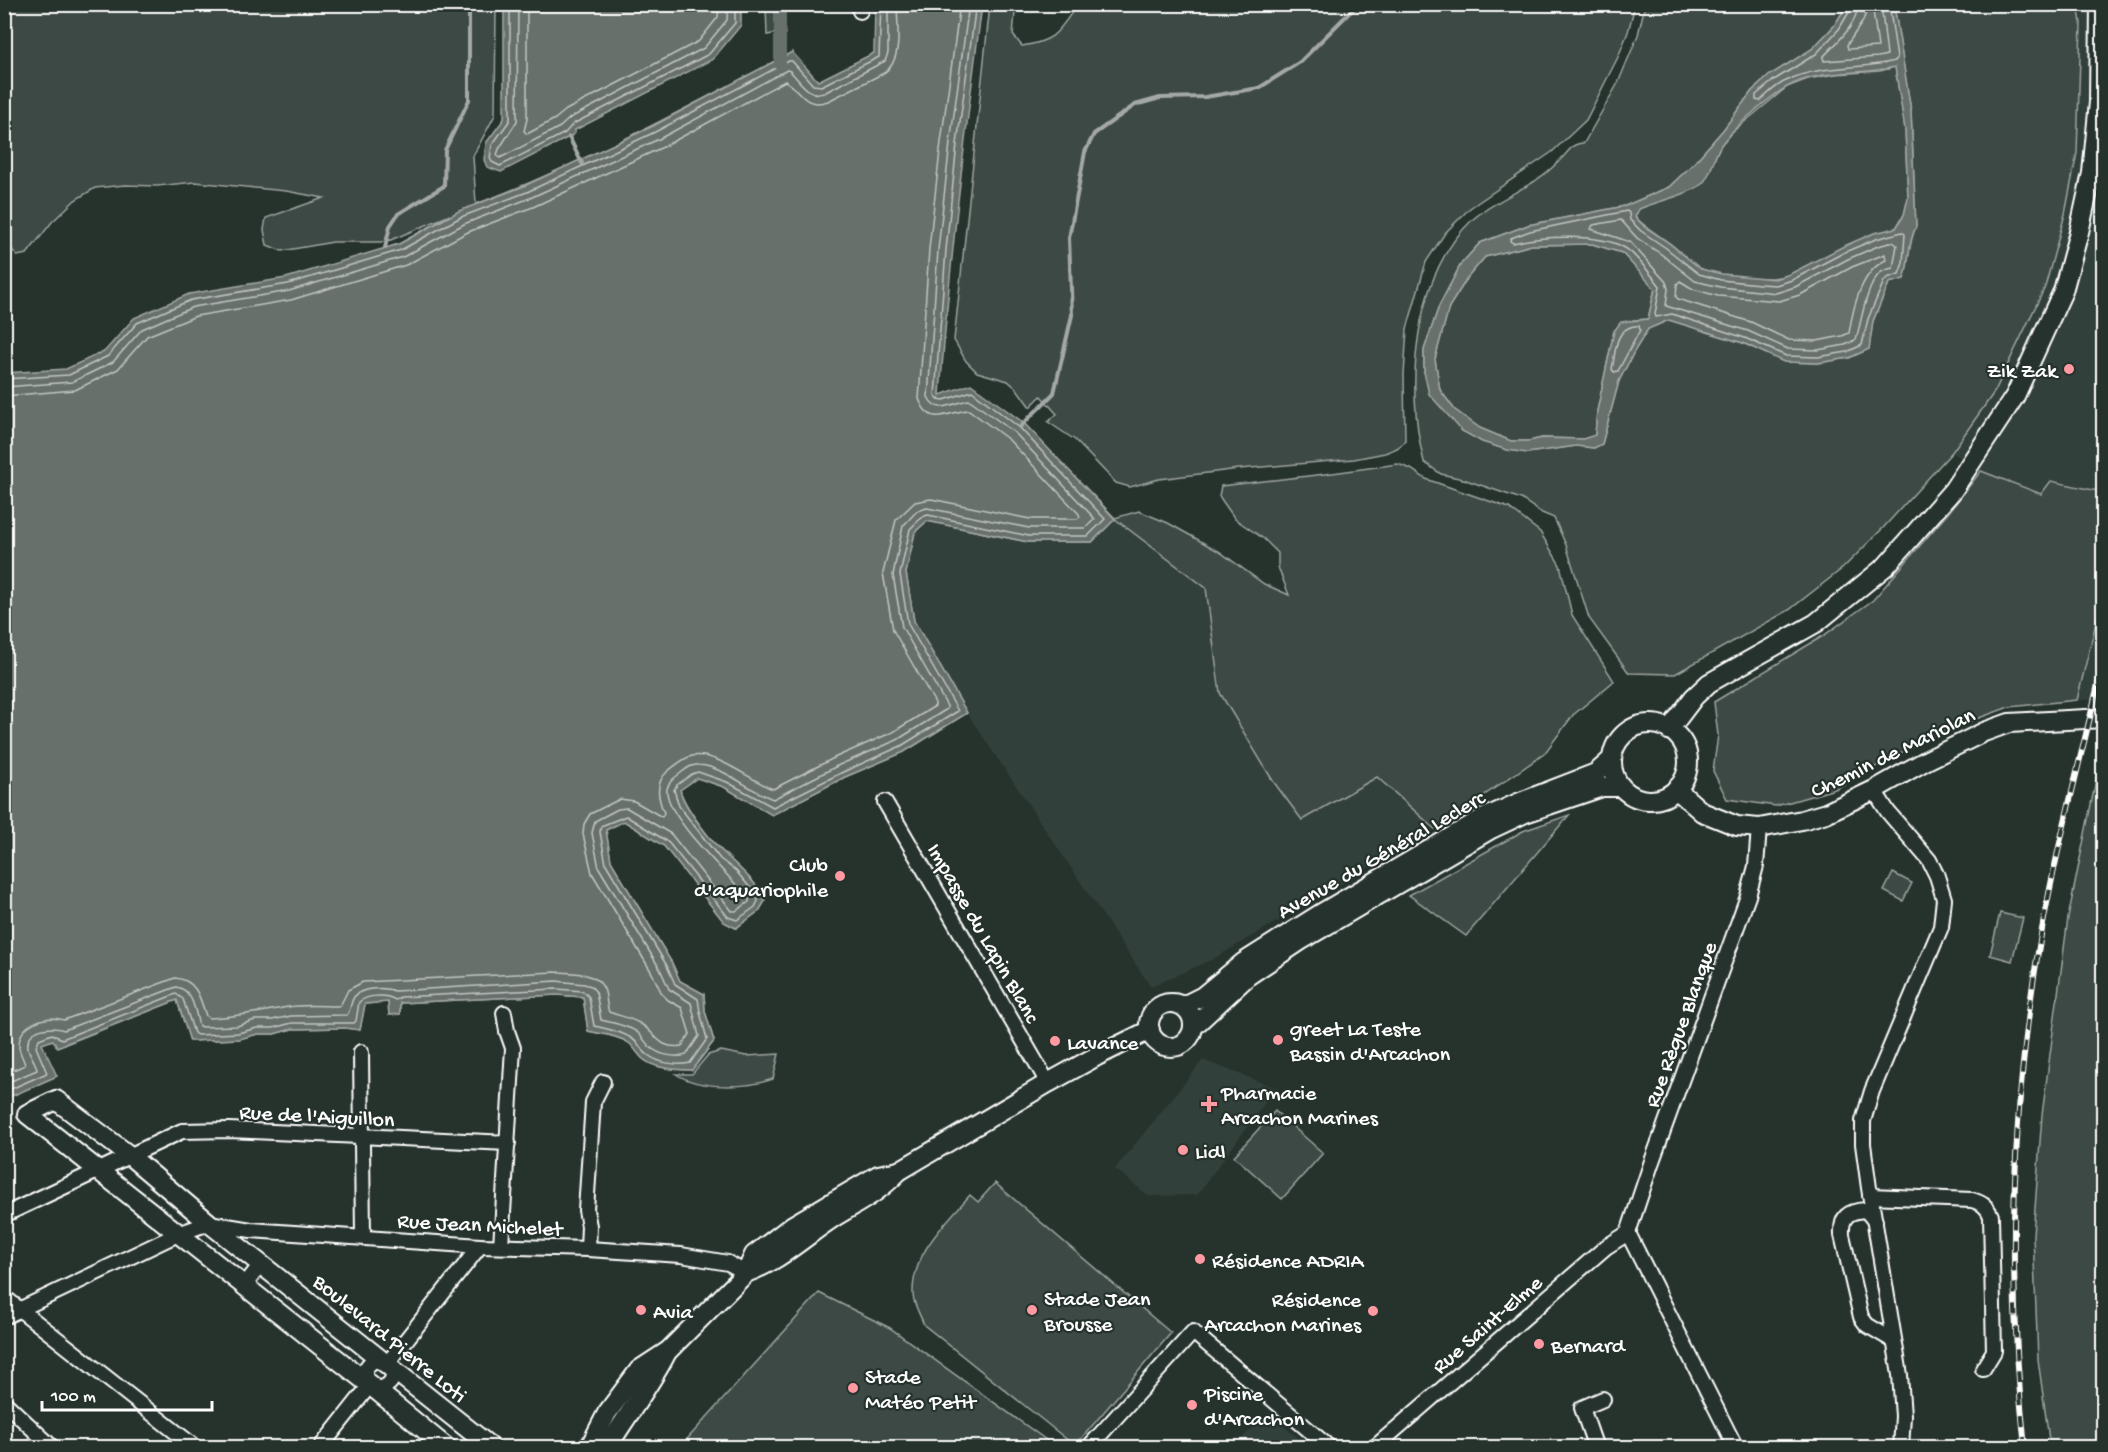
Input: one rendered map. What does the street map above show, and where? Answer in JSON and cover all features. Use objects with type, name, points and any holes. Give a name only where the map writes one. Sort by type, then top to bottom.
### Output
[{"type":"main road","points":[[1669,730],[1694,697],[1709,683],[1816,623],[1886,566],[1953,490],[2015,396],[2063,291],[2092,173],[2099,102],[2100,4]]},
{"type":"main road","name":"Chemin de Mariolan","points":[[1676,789],[1702,812],[1737,826],[1759,828],[1826,813],[1874,790],[1927,760],[1984,732],[2009,723],[2103,718]]},
{"type":"main road","points":[[1644,725],[1657,725],[1669,730],[1678,737],[1688,758],[1687,770],[1676,789],[1658,799],[1648,800],[1638,798],[1620,787],[1612,769],[1612,759],[1615,747],[1622,736],[1644,725]]},
{"type":"main road","name":"Avenue du Général Leclerc","points":[[1183,1006],[1203,996],[1244,962],[1320,914],[1480,820],[1596,773],[1612,759]]},
{"type":"main road","name":"Avenue du Général Leclerc","points":[[1193,1027],[1257,969],[1300,941],[1491,829],[1525,813],[1602,787],[1620,787]]},
{"type":"main road","points":[[1169,1003],[1183,1006],[1191,1015],[1193,1027],[1187,1040],[1175,1047],[1168,1047],[1156,1041],[1150,1030],[1152,1016],[1161,1006],[1169,1003]]},
{"type":"main road","points":[[589,1448],[607,1413],[639,1370],[668,1351],[746,1273],[764,1267],[835,1216],[866,1200],[884,1187],[899,1171],[1048,1083],[1150,1030]]},
{"type":"main road","name":"Boulevard Pierre Loti","points":[[447,1448],[27,1114],[56,1100],[130,1156],[209,1223],[492,1448]]},
{"type":"main road","points":[[607,1448],[622,1422],[653,1380],[668,1351]]},
{"type":"street","points":[[1874,790],[1888,812],[1929,860],[1941,884],[1944,899],[1941,927],[1867,1104],[1863,1121],[1863,1144],[1870,1196],[1900,1375],[1903,1416],[1900,1448]]},
{"type":"street","name":"Impasse du Lapin Blanc","points":[[885,802],[1048,1083]]},
{"type":"street","name":"Rue Règue Blanque","points":[[1628,1233],[1666,1120],[1748,896],[1756,866],[1759,828]]},
{"type":"street","points":[[501,1246],[513,1048],[504,1013]]},
{"type":"street","points":[[361,1052],[363,1236]]},
{"type":"street","points":[[588,1249],[589,1226],[586,1210],[593,1102],[603,1082]]},
{"type":"street","name":"Rue de l'Aiguillon","points":[[130,1156],[182,1131],[229,1130],[362,1138],[508,1143]]},
{"type":"street","points":[[4,1215],[130,1156]]},
{"type":"street","points":[[1870,1196],[1972,1200],[1988,1208],[1991,1216],[1994,1351],[1983,1369]]},
{"type":"street","points":[[1875,1222],[1866,1210],[1855,1211],[1848,1215],[1842,1223],[1842,1235],[1861,1317],[1867,1325],[1894,1341]]},
{"type":"street","points":[[4,1317],[178,1234],[209,1223]]},
{"type":"street","name":"Rue Jean Michelet","points":[[209,1223],[251,1230],[363,1236],[480,1246],[588,1249],[681,1255],[728,1263],[746,1273]]},
{"type":"street","points":[[1628,1233],[1736,1448]]},
{"type":"street","name":"Rue Saint-Elme","points":[[1374,1448],[1606,1247],[1628,1233]]},
{"type":"street","points":[[387,1364],[480,1246]]},
{"type":"street","points":[[244,1286],[261,1264]]},
{"type":"street","points":[[4,1297],[196,1448]]},
{"type":"street","points":[[1088,1448],[1193,1332],[1330,1448]]},
{"type":"street","points":[[375,1361],[387,1364],[392,1371],[391,1381],[379,1388],[370,1385],[366,1378],[368,1366],[375,1361]]},
{"type":"street","points":[[321,1448],[370,1385]]},
{"type":"street","points":[[1596,1448],[1582,1408],[1602,1399]]},
{"type":"street","points":[[4,1402],[46,1445]]},
{"type":"shaded area","points":[[4,5],[496,5],[495,115],[473,156],[476,204],[553,173],[665,119],[775,61],[807,118],[390,247],[450,215],[386,242],[333,242],[282,251],[267,245],[264,230],[266,218],[324,198],[286,191],[195,182],[95,188],[75,200],[52,222],[27,254],[17,256],[4,234]]},
{"type":"shaded area","points":[[766,5],[784,5],[783,32],[767,35]]},
{"type":"shaded area","points":[[990,5],[1027,5],[1015,12],[1013,35],[1022,46],[1042,41],[1055,34],[1077,5],[1635,5],[1618,57],[1586,120],[1552,152],[1470,208],[1445,233],[1426,262],[1407,329],[1404,375],[1405,442],[1385,453],[1354,459],[1159,479],[1130,487],[1116,483],[1075,440],[1048,422],[1057,414],[1041,396],[1030,407],[1008,381],[977,372],[966,361],[954,340]]},
{"type":"shaded area","points":[[1645,5],[1845,5],[1834,26],[1812,49],[1770,75],[1752,91],[1723,130],[1669,187],[1625,206],[1528,225],[1480,243],[1461,264],[1439,306],[1424,350],[1424,372],[1462,431],[1527,453],[1576,446],[1594,448],[1602,444],[1619,381],[1635,350],[1648,329],[1669,320],[1743,343],[1784,362],[1818,363],[1849,358],[1869,349],[1873,321],[1889,283],[1904,279],[1916,227],[1911,111],[1894,5],[2078,5],[2081,23],[2077,153],[2065,214],[2045,287],[1995,391],[1952,452],[1884,527],[1843,568],[1789,610],[1675,674],[1629,673],[1589,618],[1566,545],[1554,518],[1521,499],[1441,474],[1424,462],[1415,400],[1415,367],[1426,302],[1437,271],[1452,244],[1478,215],[1535,181],[1553,167],[1573,146],[1584,143],[1618,83],[1638,35]]},
{"type":"shaded area","points":[[2078,5],[2103,5],[2103,492],[2051,481],[2041,494],[1981,471],[1952,452],[1995,391],[2045,287],[2065,214],[2077,153],[2081,23]]},
{"type":"shaded area","points":[[1895,67],[1905,129],[1908,198],[1904,215],[1896,228],[1854,242],[1791,274],[1759,278],[1719,274],[1700,268],[1635,217],[1639,209],[1703,183],[1720,146],[1731,133],[1787,87],[1808,79],[1836,74],[1880,71]]},
{"type":"shaded area","points":[[1592,244],[1622,253],[1655,288],[1648,319],[1633,320],[1614,331],[1597,411],[1595,436],[1583,439],[1542,438],[1511,441],[1479,428],[1455,410],[1440,390],[1435,359],[1449,307],[1468,277],[1485,257],[1532,245]]},
{"type":"shaded area","points":[[1051,452],[1115,518],[1139,511],[1168,523],[1220,552],[1264,584],[1289,595],[1278,567],[1278,553],[1264,539],[1235,519],[1219,496],[1221,486],[1398,464],[1426,479],[1509,508],[1540,532],[1560,565],[1572,615],[1614,681],[1573,715],[1544,754],[1435,829],[1377,777],[1302,820],[1273,781],[1220,693],[1206,588],[1115,519],[1092,542],[1028,542],[927,521],[915,532],[906,573],[914,621],[967,713],[904,752],[845,777],[772,815],[724,787],[697,778],[680,790],[687,806],[700,824],[720,849],[753,882],[765,901],[759,911],[736,928],[724,922],[664,846],[624,821],[606,830],[611,861],[672,963],[680,981],[704,994],[705,1011],[714,1041],[692,1070],[652,1065],[624,1040],[588,1031],[583,997],[557,995],[400,1003],[400,1014],[389,1015],[388,1002],[365,1004],[360,1030],[292,1029],[239,1039],[190,1041],[177,1000],[66,1044],[5,844]]},
{"type":"shaded area","points":[[1981,471],[2041,494],[2051,481],[2103,492],[2103,594],[2077,700],[2009,707],[1935,734],[1835,789],[1776,806],[1727,799],[1713,771],[1718,735],[1714,702],[1823,636],[1873,600]]},
{"type":"shaded area","points":[[1115,519],[1206,589],[1220,693],[1303,819],[1377,777],[1435,829],[1213,959],[1151,987],[967,713],[914,621],[906,573],[915,532],[927,521],[1028,542],[1092,542]]},
{"type":"shaded area","points":[[2103,594],[2103,699],[2077,700]]},
{"type":"shaded area","points":[[2103,745],[2103,1447],[2050,1447],[2038,1359],[2033,1235],[2042,1115],[2068,918]]},
{"type":"shaded area","points":[[1569,815],[1466,936],[1409,895],[1523,831]]},
{"type":"shaded area","points":[[1893,873],[1912,883],[1903,901],[1884,891]]},
{"type":"shaded area","points":[[2000,913],[2023,918],[2012,961],[1990,955]]},
{"type":"shaded area","points":[[721,1051],[746,1056],[779,1054],[773,1079],[737,1086],[724,1086],[698,1083],[676,1074],[692,1074],[708,1055]]},
{"type":"shaded area","points":[[1203,1060],[1276,1088],[1197,1195],[1149,1196],[1115,1169]]},
{"type":"shaded area","points":[[1275,1111],[1323,1153],[1282,1199],[1234,1156]]},
{"type":"shaded area","name":"Stade Jean Brousse","points":[[995,1183],[1171,1333],[1075,1446],[924,1325],[914,1302],[914,1279],[918,1265],[932,1240],[970,1195],[978,1202]]},
{"type":"shaded area","name":"Stade Matéo Petit","points":[[819,1293],[890,1328],[1056,1447],[680,1447]]},
{"type":"shaded area","points":[[1268,1413],[1309,1447],[1233,1447]]},
{"type":"water","points":[[504,5],[741,5],[741,25],[713,59],[575,130],[571,136],[501,172],[487,167],[484,160],[486,143],[504,119]]},
{"type":"water","points":[[875,5],[982,5],[958,199],[940,395],[971,384],[1024,423],[1115,519],[1092,542],[1028,542],[927,521],[915,532],[906,573],[914,621],[967,713],[904,752],[845,777],[772,815],[724,787],[697,778],[680,790],[687,806],[706,834],[753,882],[765,901],[759,911],[736,928],[724,922],[664,846],[624,821],[606,830],[611,861],[672,963],[680,981],[704,994],[705,1011],[714,1041],[692,1070],[652,1065],[624,1040],[588,1031],[583,997],[557,995],[400,1003],[400,1014],[389,1015],[388,1002],[365,1004],[360,1030],[292,1029],[239,1039],[190,1041],[177,1000],[57,1047],[53,1040],[42,1044],[57,1076],[5,1099],[5,373],[66,369],[105,351],[134,318],[189,294],[286,278],[399,244],[459,211],[524,186],[653,126],[792,52],[818,81],[874,53]]},
{"type":"water","points":[[1845,5],[1894,5],[1911,111],[1916,227],[1911,239],[1904,279],[1889,283],[1873,321],[1869,349],[1849,358],[1818,363],[1784,362],[1743,343],[1669,320],[1648,329],[1635,350],[1619,381],[1602,444],[1594,448],[1576,446],[1527,453],[1507,450],[1482,442],[1462,431],[1429,394],[1424,372],[1424,350],[1439,306],[1461,264],[1480,243],[1528,225],[1625,206],[1669,187],[1723,130],[1752,91],[1770,75],[1812,49],[1834,26]],"holes":[[[1895,67],[1905,129],[1908,198],[1904,215],[1896,228],[1874,233],[1775,279],[1722,274],[1701,269],[1635,217],[1639,209],[1682,194],[1703,183],[1721,145],[1727,138],[1751,114],[1787,87],[1812,77]],[[1592,244],[1622,253],[1655,289],[1648,319],[1621,322],[1614,331],[1597,411],[1595,435],[1583,439],[1542,438],[1511,441],[1480,428],[1455,410],[1440,390],[1435,359],[1449,307],[1468,277],[1485,257],[1532,245]]]},
{"type":"waterway","points":[[385,248],[390,226],[398,214],[444,186],[445,150],[469,100],[469,4]]},
{"type":"waterway","points":[[780,4],[780,65]]},
{"type":"waterway","points":[[1021,426],[1054,393],[1072,315],[1069,238],[1085,152],[1094,134],[1135,105],[1160,98],[1205,97],[1259,88],[1300,62],[1358,4]]},
{"type":"waterway","points":[[569,137],[582,163]]},
{"type":"railway","points":[[2025,1448],[2014,1282],[2015,1171],[2023,1060],[2044,918],[2062,832],[2104,660]]},
{"type":"place","name":"Zik Zak","points":[[2069,369]]},
{"type":"place","name":"Club d'aquariophile","points":[[840,876]]},
{"type":"place","name":"greet La Teste Bassin d'Arcachon","points":[[1278,1040]]},
{"type":"place","name":"Lavance","points":[[1055,1041]]},
{"type":"place","name":"Pharmacie Arcachon Marines","points":[[1209,1104]]},
{"type":"place","name":"Lidl","points":[[1183,1150]]},
{"type":"place","name":"Résidence ADRIA","points":[[1200,1259]]},
{"type":"place","name":"Avia","points":[[641,1310]]},
{"type":"place","name":"Stade Jean Brousse","points":[[1032,1310]]},
{"type":"place","name":"Résidence Arcachon Marines","points":[[1373,1311]]},
{"type":"place","name":"Bernard","points":[[1539,1344]]},
{"type":"place","name":"Stade Matéo Petit","points":[[853,1388]]},
{"type":"place","name":"Piscine d'Arcachon","points":[[1192,1405]]}]
